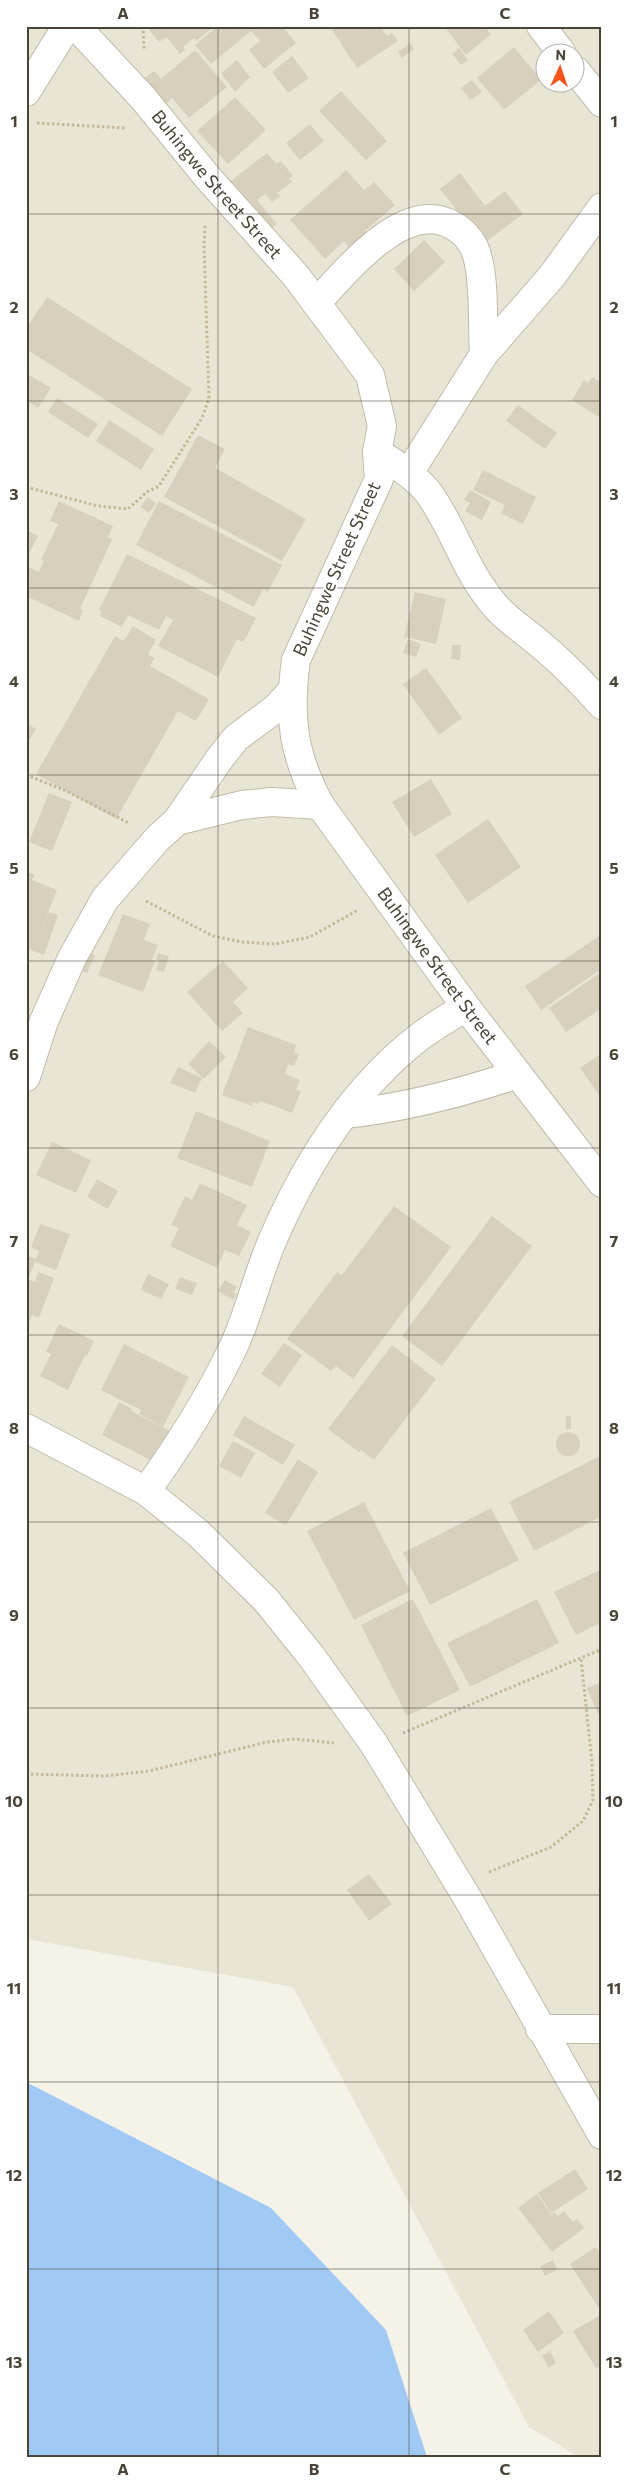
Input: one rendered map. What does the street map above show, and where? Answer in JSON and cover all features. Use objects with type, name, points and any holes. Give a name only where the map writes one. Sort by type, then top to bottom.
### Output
[{"type":"street","points":[[26,92],[68,26]]},
{"type":"street","name":"Buhingwe Street Street","points":[[76,26],[143,98],[209,179],[296,276],[370,375],[382,426],[377,452],[379,480],[296,660],[291,692],[294,741],[306,778],[320,805],[466,1007],[602,1183]]},
{"type":"street","points":[[541,26],[553,42]]},
{"type":"street","points":[[586,83],[602,103]]},
{"type":"street","points":[[409,473],[484,354],[552,276],[602,207]]},
{"type":"street","points":[[316,302],[383,237],[408,223],[427,218],[442,219],[459,229],[472,243],[478,259],[484,354]]},
{"type":"street","points":[[377,452],[409,473],[427,492],[444,519],[462,558],[480,587],[499,610],[543,646],[602,705]]},
{"type":"street","points":[[26,1077],[44,1021],[72,958],[105,899],[168,830],[236,738],[275,709],[291,692]]},
{"type":"street","points":[[168,830],[242,805],[272,802],[320,805]]},
{"type":"street","points":[[146,1491],[176,1450],[232,1352],[272,1240],[292,1199],[335,1126],[391,1061],[419,1037],[466,1007]]},
{"type":"street","points":[[345,1114],[379,1110],[425,1101],[518,1074]]},
{"type":"street","points":[[26,1428],[146,1491],[198,1533],[266,1600],[317,1663],[374,1744],[458,1882],[602,2135]]},
{"type":"street","points":[[540,2028],[602,2029]]},
{"type":"path","points":[[33,122],[167,128]]},
{"type":"path","points":[[26,487],[98,506],[128,509],[147,492],[159,486],[202,418],[209,398],[210,378],[204,244],[209,179]]},
{"type":"path","points":[[26,775],[168,830]]},
{"type":"path","points":[[115,887],[213,936],[242,942],[275,944],[310,937],[337,923],[359,909],[379,888]]},
{"type":"path","points":[[26,1774],[105,1776],[149,1771],[240,1747],[296,1739],[332,1743],[374,1744],[477,1703],[602,1649]]},
{"type":"path","points":[[458,1882],[511,1864],[551,1847],[583,1821],[593,1800],[592,1763],[581,1658]]},
{"type":"shaded area","points":[[26,26],[602,26],[602,2457],[579,2457],[529,2427],[293,1987],[26,1939]]},
{"type":"water","points":[[26,2082],[271,2208],[386,2330],[427,2457],[26,2457]]},
{"type":"building","points":[[146,26],[215,26],[196,41],[194,38],[183,47],[185,50],[180,54],[167,37],[159,42]]},
{"type":"building","points":[[218,26],[282,26],[296,43],[264,69],[249,50],[260,41],[251,31],[211,64],[195,45]]},
{"type":"building","points":[[333,26],[380,26],[387,36],[392,33],[398,41],[357,68],[331,28]]},
{"type":"building","points":[[444,26],[484,26],[491,34],[466,55]]},
{"type":"building","points":[[410,43],[414,49],[402,58],[398,52]]},
{"type":"building","points":[[514,47],[536,74],[536,84],[504,110],[477,78]]},
{"type":"building","points":[[459,48],[468,60],[461,65],[452,54]]},
{"type":"building","points":[[195,50],[227,87],[189,118],[172,98],[160,109],[141,81],[154,71],[161,79]]},
{"type":"building","points":[[292,56],[309,78],[288,93],[272,72]]},
{"type":"building","points":[[237,60],[250,77],[235,92],[221,73]]},
{"type":"building","points":[[472,80],[482,92],[470,100],[461,88]]},
{"type":"building","points":[[341,91],[387,141],[366,160],[319,111]]},
{"type":"building","points":[[235,97],[266,130],[228,164],[197,131]]},
{"type":"building","points":[[310,124],[324,141],[300,160],[286,143]]},
{"type":"building","points":[[267,153],[277,164],[281,161],[293,176],[289,179],[292,182],[277,193],[280,196],[272,202],[265,194],[257,200],[277,224],[270,229],[231,181]]},
{"type":"building","points":[[346,170],[364,190],[374,182],[395,205],[365,231],[369,236],[352,251],[344,241],[325,259],[290,220]]},
{"type":"building","points":[[460,173],[485,206],[505,191],[523,214],[483,244],[440,189]]},
{"type":"building","points":[[424,240],[445,262],[414,291],[394,269]]},
{"type":"building","points":[[47,297],[192,389],[162,436],[26,349],[26,329]]},
{"type":"building","points":[[26,373],[51,388],[38,408],[26,400]]},
{"type":"building","points":[[592,377],[602,383],[602,419],[572,400],[584,380],[588,383]]},
{"type":"building","points":[[57,398],[98,424],[88,438],[48,412]]},
{"type":"building","points":[[518,405],[557,433],[545,449],[506,421]]},
{"type":"building","points":[[109,420],[154,449],[141,470],[96,441]]},
{"type":"building","points":[[198,435],[225,449],[215,468],[306,519],[282,561],[164,497]]},
{"type":"building","points":[[483,470],[536,497],[523,524],[501,513],[505,505],[473,490]]},
{"type":"building","points":[[470,490],[491,502],[482,520],[465,511],[470,503],[464,500]]},
{"type":"building","points":[[148,497],[156,503],[149,513],[140,507]]},
{"type":"building","points":[[59,501],[113,526],[108,537],[112,539],[80,609],[83,610],[79,621],[26,596],[26,566],[39,572],[44,561],[41,560],[58,524],[50,521]]},
{"type":"building","points":[[159,501],[282,565],[268,592],[263,589],[254,607],[136,545]]},
{"type":"building","points":[[26,530],[38,536],[26,560]]},
{"type":"building","points":[[127,554],[256,618],[246,638],[242,642],[237,639],[218,677],[158,646],[173,620],[166,616],[159,630],[128,615],[122,627],[100,616],[102,611],[99,610]]},
{"type":"building","points":[[415,592],[446,599],[436,644],[404,637]]},
{"type":"building","points":[[133,626],[156,640],[148,654],[154,658],[150,666],[209,699],[196,721],[178,711],[116,819],[36,774],[115,636],[124,641]]},
{"type":"building","points":[[408,639],[421,644],[416,657],[403,653]]},
{"type":"building","points":[[452,645],[461,645],[460,660],[451,659]]},
{"type":"building","points":[[426,668],[462,718],[439,735],[403,684]]},
{"type":"building","points":[[26,723],[36,729],[26,745]]},
{"type":"building","points":[[431,779],[452,814],[414,837],[392,802]]},
{"type":"building","points":[[49,793],[72,802],[52,851],[29,842]]},
{"type":"building","points":[[488,819],[521,867],[468,903],[435,855]]},
{"type":"building","points":[[26,871],[35,875],[32,880],[57,890],[41,930],[49,912],[58,915],[44,955],[26,948]]},
{"type":"building","points":[[123,914],[150,924],[144,940],[158,945],[152,960],[155,961],[143,992],[98,975]]},
{"type":"building","points":[[602,934],[602,965],[598,967],[600,970],[541,1010],[525,986]]},
{"type":"building","points":[[82,950],[95,955],[87,973],[75,967]]},
{"type":"building","points":[[158,953],[169,956],[164,972],[156,970],[159,961],[156,960]]},
{"type":"building","points":[[223,961],[248,988],[233,1002],[243,1013],[222,1031],[187,992]]},
{"type":"building","points":[[598,974],[602,979],[602,1008],[566,1032],[549,1008]]},
{"type":"building","points":[[248,1027],[296,1045],[294,1052],[299,1054],[294,1066],[288,1064],[285,1074],[300,1080],[296,1090],[301,1091],[292,1113],[260,1101],[258,1104],[253,1102],[252,1106],[222,1095]]},
{"type":"building","points":[[209,1041],[226,1057],[204,1079],[188,1064]]},
{"type":"building","points":[[602,1053],[602,1099],[580,1068]]},
{"type":"building","points":[[178,1067],[202,1078],[195,1093],[170,1083]]},
{"type":"building","points":[[196,1111],[270,1141],[252,1187],[177,1158]]},
{"type":"building","points":[[52,1142],[91,1160],[76,1193],[36,1175]]},
{"type":"building","points":[[97,1179],[118,1191],[108,1209],[87,1197]]},
{"type":"building","points":[[200,1183],[247,1205],[237,1225],[251,1232],[239,1256],[225,1250],[217,1268],[170,1246],[179,1228],[171,1225],[185,1196],[192,1200]]},
{"type":"building","points":[[394,1206],[451,1247],[353,1379],[336,1366],[331,1371],[287,1339],[337,1272],[342,1275]]},
{"type":"building","points":[[492,1216],[532,1246],[442,1366],[402,1336]]},
{"type":"building","points":[[40,1224],[70,1234],[56,1270],[35,1262],[28,1279],[35,1282],[38,1272],[54,1278],[39,1318],[32,1315],[26,1329],[26,1255],[36,1259],[39,1251],[31,1247]]},
{"type":"building","points":[[148,1274],[169,1284],[161,1299],[141,1290]]},
{"type":"building","points":[[180,1277],[197,1283],[192,1295],[175,1289]]},
{"type":"building","points":[[225,1280],[237,1287],[233,1292],[237,1294],[233,1300],[218,1291]]},
{"type":"building","points":[[59,1324],[94,1341],[68,1390],[40,1376],[51,1354],[46,1352]]},
{"type":"building","points":[[284,1343],[302,1355],[280,1387],[261,1374]]},
{"type":"building","points":[[124,1344],[189,1377],[163,1427],[139,1414],[141,1410],[101,1390]]},
{"type":"building","points":[[392,1345],[436,1379],[374,1460],[361,1450],[359,1452],[328,1429]]},
{"type":"building","points":[[119,1402],[132,1409],[131,1411],[174,1433],[158,1464],[102,1435]]},
{"type":"building","points":[[244,1416],[295,1445],[283,1465],[233,1435]]},
{"type":"building","points":[[566,1416],[571,1416],[571,1429],[566,1429]]},
{"type":"building","points":[[568,1432],[577,1435],[580,1444],[577,1453],[568,1456],[559,1453],[556,1444],[559,1435]]},
{"type":"building","points":[[233,1441],[255,1453],[241,1478],[219,1466]]},
{"type":"building","points":[[602,1455],[602,1516],[534,1551],[509,1502]]},
{"type":"building","points":[[298,1459],[318,1472],[286,1525],[265,1513]]},
{"type":"building","points":[[364,1502],[410,1591],[354,1620],[307,1531]]},
{"type":"building","points":[[491,1508],[519,1560],[430,1605],[403,1553]]},
{"type":"building","points":[[602,1569],[602,1622],[576,1635],[554,1592]]},
{"type":"building","points":[[413,1599],[460,1690],[407,1716],[361,1625]]},
{"type":"building","points":[[537,1599],[559,1643],[470,1687],[447,1643]]},
{"type":"building","points":[[602,1682],[602,1713],[598,1714],[587,1688]]},
{"type":"building","points":[[369,1874],[392,1904],[369,1921],[347,1890]]},
{"type":"building","points":[[575,2169],[588,2189],[551,2213],[538,2193]]},
{"type":"building","points":[[537,2194],[553,2217],[552,2213],[554,2212],[558,2216],[564,2211],[573,2222],[577,2219],[584,2228],[552,2252],[518,2208]]},
{"type":"building","points":[[596,2247],[602,2257],[602,2304],[598,2307],[570,2264]]},
{"type":"building","points":[[553,2260],[557,2270],[545,2276],[540,2266]]},
{"type":"building","points":[[549,2311],[564,2333],[538,2352],[523,2330]]},
{"type":"building","points":[[602,2314],[602,2365],[596,2368],[573,2331]]},
{"type":"building","points":[[550,2351],[556,2363],[549,2368],[542,2356]]}]
